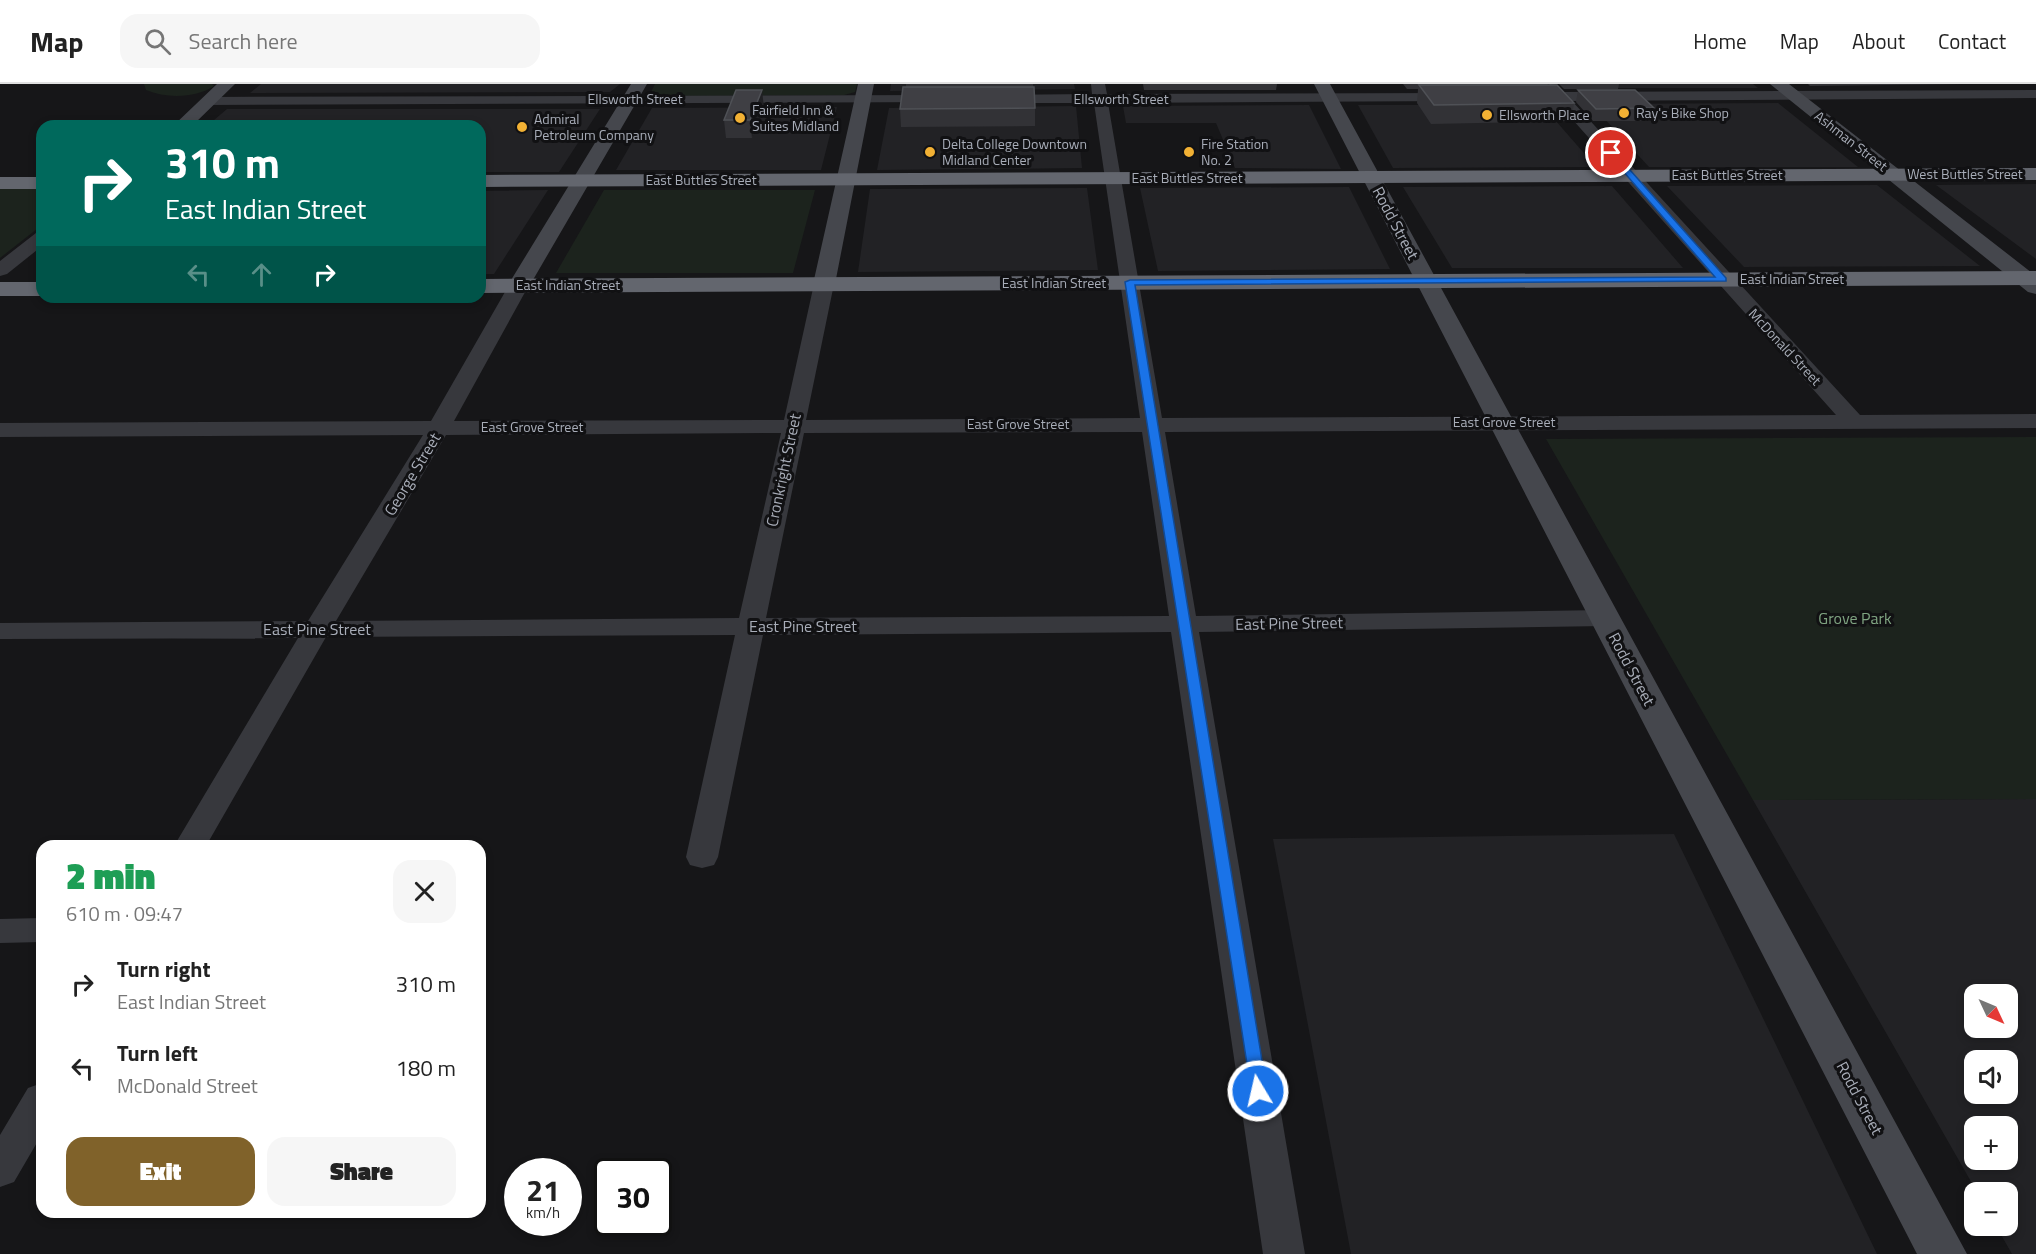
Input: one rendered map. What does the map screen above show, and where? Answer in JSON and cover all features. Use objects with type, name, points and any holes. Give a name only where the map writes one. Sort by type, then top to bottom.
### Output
[{"type":"highway","name":"West Buttles Street","points":[[1894,175],[2036,174]]},
{"type":"highway","name":"East Buttles Street","points":[[486,181],[1894,175]]},
{"type":"highway","points":[[0,183],[36,183]]},
{"type":"highway","name":"East Indian Street","points":[[486,286],[1723,279],[2032,281]]},
{"type":"highway","points":[[0,289],[36,289]]},
{"type":"street","points":[[188,120],[227,84]]},
{"type":"street","name":"McDonald Street","points":[[1549,84],[1854,422]]},
{"type":"street","name":"Ashman Street","points":[[1778,84],[2032,281]]},
{"type":"street","name":"Ellsworth Street","points":[[207,101],[634,91],[863,92],[955,99]]},
{"type":"street","name":"George Street","points":[[193,840],[245,748],[320,629],[439,428],[519,285],[634,91]]},
{"type":"street","name":"Ellsworth Street","points":[[982,99],[1099,92],[1326,91],[1468,97]]},
{"type":"street","name":"Rodd Street","points":[[1326,91],[1942,1254]]},
{"type":"street","name":"Cronkright Street","points":[[702,857],[863,92]]},
{"type":"street","points":[[1099,92],[1284,1254]]},
{"type":"street","points":[[1515,97],[2036,94]]},
{"type":"street","points":[[0,270],[36,242]]},
{"type":"street","name":"East Grove Street","points":[[0,430],[1152,423],[2036,421]]},
{"type":"street","name":"East Pine Street","points":[[0,632],[1184,624],[1605,618]]},
{"type":"street","points":[[0,931],[36,930]]},
{"type":"street","points":[[0,1170],[36,1109]]},
{"type":"shaded area","points":[[261,84],[620,84],[610,92],[250,93]]},
{"type":"shaded area","points":[[891,84],[1074,84],[1075,89],[890,91]]},
{"type":"shaded area","points":[[1572,84],[1753,84],[1758,88],[1576,88]]},
{"type":"shaded area","points":[[1778,103],[1858,167],[1649,167],[1591,104]]},
{"type":"shaded area","points":[[1309,105],[1341,169],[1235,168],[1216,123],[1126,123],[1123,106]]},
{"type":"shaded area","points":[[1358,105],[1542,105],[1596,167],[1393,168]]},
{"type":"shaded area","name":"Delta College Downtown Midland Center","points":[[1076,106],[1082,168],[877,170],[889,108]]},
{"type":"shaded area","points":[[837,107],[821,170],[616,170],[652,108]]},
{"type":"shaded area","points":[[227,109],[600,109],[559,172],[486,172],[486,120],[214,120]]},
{"type":"shaded area","points":[[2036,184],[2036,259],[1936,185]]},
{"type":"shaded area","points":[[1877,185],[1980,266],[1744,267],[1667,186]]},
{"type":"shaded area","points":[[1612,186],[1683,268],[1452,268],[1403,187]]},
{"type":"shaded area","points":[[1349,187],[1390,269],[1158,271],[1140,188]]},
{"type":"shaded area","points":[[1087,188],[1098,270],[858,272],[870,189]]},
{"type":"shaded area","points":[[548,190],[494,274],[486,274],[486,191]]},
{"type":"shaded area","points":[[2036,799],[2036,1254],[2012,1254],[2002,1236],[2018,1236],[2018,1182],[1971,1182],[1964,1170],[2018,1170],[2018,1116],[1964,1116],[1964,1169],[1753,800]]},
{"type":"shaded area","points":[[1674,834],[1877,1254],[1351,1254],[1273,839]]},
{"type":"green space","points":[[144,84],[212,84],[214,86],[199,93],[172,96],[146,90]]},
{"type":"green space","points":[[655,84],[857,84],[855,92],[844,95],[659,96],[651,92]]},
{"type":"green space","points":[[0,189],[36,189],[36,230],[0,258]]},
{"type":"green space","points":[[604,190],[815,190],[793,273],[556,273]]},
{"type":"green space","name":"Grove Park","points":[[2036,437],[2036,799],[1753,800],[1546,439]]},
{"type":"building","points":[[1419,85],[1557,85],[1574,103],[1434,105]]},
{"type":"building","points":[[903,87],[1034,87],[1035,108],[900,109]]},
{"type":"building","points":[[736,90],[762,90],[750,120],[724,120]]},
{"type":"building","points":[[1578,90],[1635,90],[1654,108],[1596,109]]},
{"type":"place","name":"Ray's Bike Shop","points":[[1624,113]]},
{"type":"place","name":"Ellsworth Place","points":[[1487,115]]},
{"type":"place","name":"Fairfield Inn & Suites Midland","points":[[740,118]]},
{"type":"place","name":"Admiral Petroleum Company","points":[[522,127]]},
{"type":"place","name":"Delta College Downtown Midland Center","points":[[930,152]]},
{"type":"place","name":"Fire Station No. 2","points":[[1189,152]]},
{"type":"route","points":[[1258,1091],[1130,282],[1723,279],[1611,153]]}]
